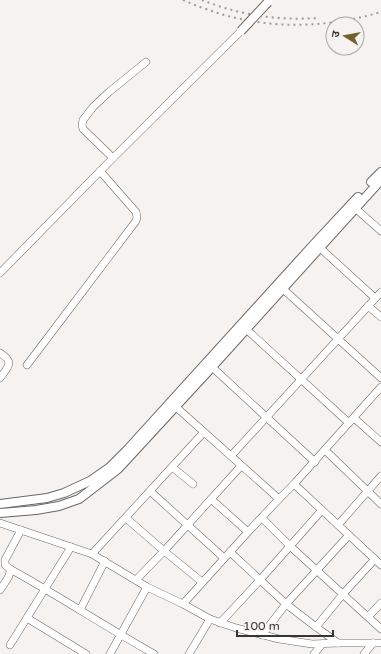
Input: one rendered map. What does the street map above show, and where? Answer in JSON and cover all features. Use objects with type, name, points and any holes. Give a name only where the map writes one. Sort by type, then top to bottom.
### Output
[{"type":"street","points":[[0,273],[113,158],[241,32],[269,1]]},
{"type":"street","points":[[113,158],[83,129],[83,120],[93,107],[109,92],[146,62]]},
{"type":"street","points":[[27,365],[136,221],[136,212],[100,171]]},
{"type":"street","points":[[0,504],[47,498],[64,493],[90,481],[110,467],[381,172]]},
{"type":"street","points":[[0,513],[36,510],[59,506],[79,499],[118,469],[381,180]]},
{"type":"street","points":[[356,208],[381,231]]},
{"type":"street","points":[[320,247],[375,298]]},
{"type":"street","points":[[0,261],[6,267]]},
{"type":"street","points":[[282,288],[381,378]]},
{"type":"street","points":[[231,456],[381,292]]},
{"type":"street","points":[[368,306],[381,317]]},
{"type":"street","points":[[246,329],[301,379],[381,442]]},
{"type":"street","points":[[0,353],[9,360],[10,364],[0,378]]},
{"type":"street","points":[[212,367],[314,462]]},
{"type":"street","points":[[184,604],[202,582],[294,484],[381,387]]},
{"type":"street","points":[[176,407],[279,499]]},
{"type":"street","points":[[92,554],[204,432]]},
{"type":"street","points":[[325,450],[381,504]]},
{"type":"street","points":[[136,580],[241,466]]},
{"type":"street","points":[[172,467],[193,484]]},
{"type":"street","points":[[338,525],[381,476]]},
{"type":"street","points":[[294,484],[379,563],[343,594],[316,627]]},
{"type":"street","points":[[150,491],[224,558]]},
{"type":"street","points":[[211,499],[248,532]]},
{"type":"street","points":[[220,622],[260,580],[322,510]]},
{"type":"street","points":[[126,518],[202,582]]},
{"type":"street","points":[[262,518],[290,546],[381,629]]},
{"type":"street","points":[[0,523],[92,554],[147,587],[184,604],[210,619],[262,635],[312,644],[377,643]]},
{"type":"street","points":[[21,530],[5,562],[6,566],[121,636],[154,654]]},
{"type":"street","points":[[262,635],[286,604],[349,535]]},
{"type":"street","points":[[10,645],[71,547]]},
{"type":"street","points":[[230,552],[286,604],[338,643]]},
{"type":"street","points":[[80,610],[105,561]]},
{"type":"street","points":[[0,590],[11,572],[10,569]]},
{"type":"street","points":[[110,654],[147,587]]},
{"type":"street","points":[[368,617],[381,604]]},
{"type":"street","points":[[27,618],[86,654]]},
{"type":"street","points":[[189,654],[210,619]]},
{"type":"street","points":[[365,654],[377,643]]},
{"type":"street","points":[[314,654],[322,644]]},
{"type":"railway","points":[[183,0],[227,16],[271,24],[293,25],[337,22],[381,12]]},
{"type":"railway","points":[[202,0],[252,15],[275,18],[319,18]]}]
